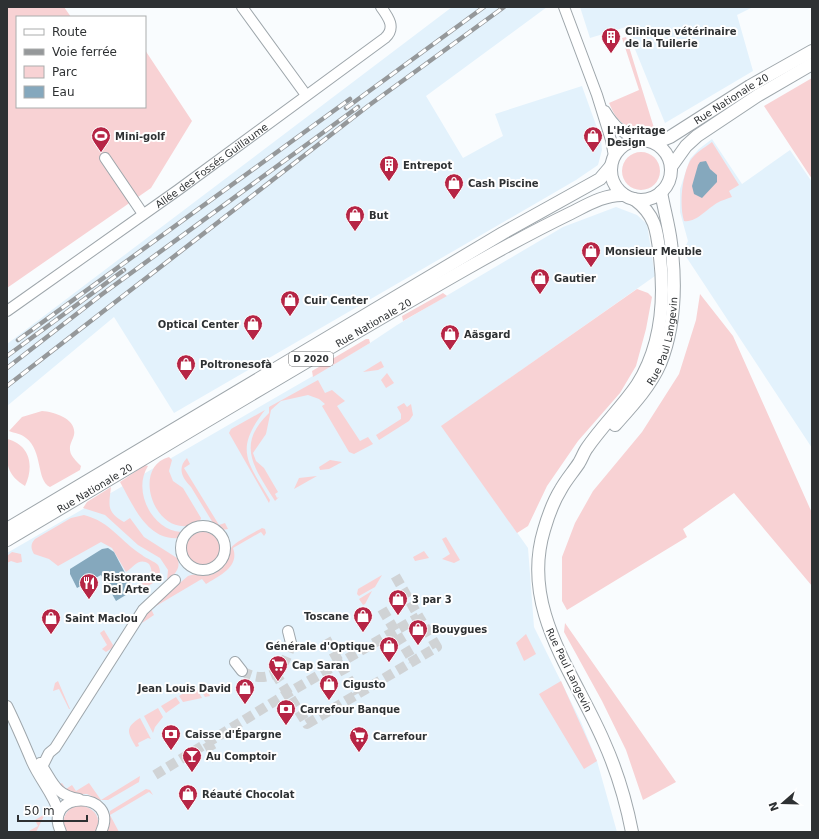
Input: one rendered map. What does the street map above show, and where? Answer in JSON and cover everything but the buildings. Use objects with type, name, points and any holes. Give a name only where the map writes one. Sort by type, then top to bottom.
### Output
[{"type":"main road","name":"Rue Nationale 20","points":[[644,141],[660,141],[670,137],[750,86],[812,50]]},
{"type":"main road","name":"Rue Nationale 20","points":[[671,166],[686,146],[697,136],[757,96],[812,64]]},
{"type":"main road","points":[[644,141],[664,151],[671,166],[669,180],[661,192],[653,198],[644,200],[629,197],[613,182],[613,161],[620,148],[629,142],[644,141]]},
{"type":"main road","name":"Rue Nationale 20","points":[[7,529],[508,230],[600,178],[613,161]]},
{"type":"main road","name":"Rue Paul Langevin","points":[[578,464],[594,449],[647,387],[660,364],[666,345],[672,309],[673,262],[671,241],[661,192]]},
{"type":"main road","name":"Rue Nationale 20","points":[[7,540],[342,341],[492,254],[542,227],[592,203],[614,194],[629,197]]},
{"type":"main road","name":"Rue Paul Langevin","points":[[629,197],[651,216],[659,247],[662,299],[660,323],[648,362],[637,385],[587,448],[561,488],[549,513],[543,533],[538,562],[540,593],[545,618],[552,638],[604,742],[615,769],[632,832]]},
{"type":"main road","points":[[659,247],[671,241]]},
{"type":"street","points":[[242,7],[306,95]]},
{"type":"street","name":"Allée des Fossés Guillaume","points":[[7,311],[143,214],[389,34],[391,22],[381,7]]},
{"type":"street","points":[[564,7],[597,95],[611,140],[613,161]]},
{"type":"street","points":[[597,95],[609,117],[617,127],[624,133],[644,141]]},
{"type":"street","points":[[105,158],[143,214]]},
{"type":"street","points":[[199,527],[213,529],[222,537],[225,544],[224,557],[220,563],[210,570],[203,571],[192,568],[184,560],[181,550],[187,533],[199,527]]},
{"type":"street","points":[[58,789],[50,769],[50,763],[56,748],[143,610],[175,580]]},
{"type":"street","points":[[288,631],[291,643]]},
{"type":"street","points":[[235,662],[242,671]]},
{"type":"street","points":[[7,706],[25,744],[40,769],[56,804],[61,832]]},
{"type":"street","points":[[40,769],[49,753],[56,748]]},
{"type":"street","points":[[40,769],[66,796],[83,799],[96,805],[100,810],[103,823],[101,832]]},
{"type":"street","points":[[58,832],[59,817],[69,803],[83,799]]},
{"type":"shaded area","points":[[452,7],[547,7],[426,96],[463,158],[503,136],[495,114],[582,86],[601,139],[602,150],[598,165],[576,180],[174,413],[114,317],[7,406],[7,344]]},
{"type":"shaded area","points":[[580,7],[753,7],[737,15],[753,71],[665,123],[626,27],[590,38]]},
{"type":"shaded area","points":[[712,139],[742,184],[790,150],[812,182],[812,448],[683,252],[688,241],[680,212],[680,189],[690,159],[699,149]]},
{"type":"shaded area","points":[[616,207],[637,215],[647,224],[655,276],[442,426],[528,548],[534,627],[581,722],[597,761],[617,832],[7,832],[7,553],[370,343],[397,325],[563,227]]},
{"type":"green space","points":[[7,7],[64,7],[70,16],[16,16],[16,108],[146,108],[146,52],[192,121],[151,188],[7,288]]},
{"type":"green space","points":[[626,37],[654,128],[631,127],[626,125],[617,118],[609,103],[639,90],[622,38]]},
{"type":"green space","points":[[812,78],[812,179],[764,106]]},
{"type":"green space","points":[[712,142],[739,185],[729,191],[732,197],[717,203],[693,220],[684,221],[682,214],[682,191],[687,167],[694,156]]},
{"type":"green space","points":[[637,152],[645,152],[655,157],[659,164],[659,178],[655,185],[645,190],[637,190],[627,185],[625,182],[622,175],[622,167],[627,157],[630,155]]},
{"type":"green space","points":[[637,289],[648,293],[652,297],[646,329],[636,366],[620,393],[578,441],[547,486],[528,526],[517,533],[441,426]]},
{"type":"green space","points":[[443,293],[447,296],[403,321],[402,316]]},
{"type":"green space","points":[[700,294],[733,336],[812,513],[812,586],[734,493],[683,529],[687,537],[567,610],[562,601],[562,557],[575,523],[593,491],[642,432],[679,374],[696,320]]},
{"type":"green space","points":[[366,339],[369,339],[370,343],[313,377],[312,371]]},
{"type":"green space","points":[[381,361],[384,367],[378,370],[363,372]]},
{"type":"green space","points":[[387,373],[394,383],[386,388],[381,380]]},
{"type":"green space","points":[[318,380],[325,393],[332,390],[345,401],[337,406],[360,441],[368,437],[373,444],[354,454],[349,452],[322,406],[325,404],[319,399],[308,395],[281,401],[271,410],[266,434],[253,453],[256,461],[264,468],[278,492],[275,494],[277,498],[279,497],[275,501],[255,467],[251,447],[253,436],[259,425],[269,413],[269,407]]},
{"type":"green space","points":[[404,403],[407,407],[411,404],[413,415],[409,421],[379,440],[376,435],[401,419],[401,414],[397,407]]},
{"type":"green space","points":[[265,410],[249,435],[247,455],[255,475],[270,500],[269,503],[229,433],[231,429]]},
{"type":"green space","points":[[42,411],[64,417],[72,425],[74,435],[70,446],[70,451],[81,466],[80,470],[50,487],[43,478],[35,450],[31,444],[26,438],[9,431],[22,417]]},
{"type":"green space","points":[[7,439],[15,442],[26,451],[30,464],[28,479],[25,486],[13,476],[8,466]]},
{"type":"green space","points":[[169,457],[172,460],[169,471],[173,481],[183,488],[201,518],[199,522],[192,525],[179,526],[167,520],[158,511],[152,499],[150,486],[151,473],[158,463]]},
{"type":"green space","points":[[187,458],[190,464],[184,468],[219,525],[225,523],[228,529],[222,530],[213,523],[191,487],[183,477],[181,469]]},
{"type":"green space","points":[[330,460],[342,462],[329,469],[320,470],[319,467]]},
{"type":"green space","points":[[145,465],[148,466],[142,487],[148,508],[161,524],[171,530],[181,532],[179,538],[158,534],[150,528],[136,511],[120,482]]},
{"type":"green space","points":[[317,476],[294,489],[299,478]]},
{"type":"green space","points":[[111,487],[109,503],[111,511],[114,515],[124,522],[130,518],[144,537],[177,558],[179,565],[178,568],[175,574],[167,581],[168,570],[160,558],[138,545],[105,515],[83,508],[87,502]]},
{"type":"green space","points":[[84,515],[101,522],[115,532],[134,550],[155,562],[160,569],[158,580],[148,586],[141,584],[150,576],[151,568],[149,564],[139,562],[126,572],[112,548],[101,542],[58,566],[49,559],[34,554],[32,550],[32,543],[35,539],[71,518]]},
{"type":"green space","points":[[262,528],[265,529],[266,533],[264,536],[261,532],[233,548],[234,561],[222,574],[206,584],[202,579],[151,609],[154,615],[142,623],[149,609],[188,576],[209,575],[221,570],[231,548],[241,540]]},
{"type":"green space","points":[[203,532],[209,533],[215,537],[219,543],[219,555],[215,561],[209,565],[203,566],[197,565],[191,561],[187,555],[186,549],[187,543],[191,537],[197,533]]},
{"type":"green space","points":[[446,537],[460,560],[454,563],[442,559],[450,554],[442,539]]},
{"type":"green space","points":[[424,551],[429,558],[415,561],[413,557]]},
{"type":"green space","points":[[12,552],[21,554],[22,562],[17,563],[11,561],[7,563],[7,556]]},
{"type":"green space","points":[[382,575],[375,587],[359,596],[357,594],[358,589]]},
{"type":"green space","points":[[372,591],[365,604],[363,605],[359,599]]},
{"type":"green space","points":[[565,623],[676,782],[643,800],[626,750],[602,701],[564,632]]},
{"type":"green space","points":[[104,630],[113,645],[112,648],[106,652],[102,649],[107,645],[100,633]]},
{"type":"green space","points":[[526,634],[536,654],[524,661],[516,643]]},
{"type":"green space","points":[[58,681],[70,709],[59,689],[53,691],[55,683]]},
{"type":"green space","points":[[561,681],[597,761],[584,769],[539,694]]},
{"type":"green space","points":[[198,685],[205,686],[210,696],[205,697]]},
{"type":"green space","points":[[195,686],[202,698],[183,702],[179,696]]},
{"type":"green space","points":[[176,697],[180,703],[166,713],[161,706]]},
{"type":"green space","points":[[158,708],[163,717],[155,727],[153,733],[144,716]]},
{"type":"green space","points":[[140,718],[151,739],[148,738],[138,743],[139,746],[136,747],[129,731],[132,725]]},
{"type":"green space","points":[[140,776],[139,782],[108,800],[101,800]]},
{"type":"green space","points":[[62,783],[66,789],[72,785],[76,791],[89,783],[101,800],[87,794],[77,794],[64,790],[60,784]]},
{"type":"green space","points":[[146,789],[150,790],[153,795],[149,792],[110,815],[119,832],[107,832],[110,811]]},
{"type":"green space","points":[[77,805],[87,807],[95,813],[98,821],[95,832],[66,832],[64,828],[65,816],[69,810]]},
{"type":"green space","points":[[45,814],[36,832],[27,832],[38,826],[35,820]]},
{"type":"water","points":[[706,161],[710,169],[717,175],[717,182],[702,198],[694,194],[692,186],[698,165],[700,162]]},
{"type":"water","points":[[108,548],[114,552],[134,590],[116,601],[101,575],[77,588],[70,574],[70,569],[102,549]]},
{"type":"tunnel","points":[[155,775],[288,693],[419,617],[393,572]]},
{"type":"tunnel","points":[[382,609],[413,661]]},
{"type":"tunnel","points":[[275,673],[307,724],[437,647],[419,617]]},
{"type":"tunnel","points":[[326,639],[357,694]]},
{"type":"tunnel","points":[[242,671],[260,677],[275,673],[285,661],[291,643]]},
{"type":"tunnel","points":[[207,742],[217,760]]},
{"type":"railway","points":[[346,108],[484,7]]},
{"type":"railway","points":[[7,386],[368,106],[504,7]]},
{"type":"railway","points":[[18,340],[350,99]]},
{"type":"railway","points":[[7,368],[101,295],[358,107]]},
{"type":"railway","points":[[7,356],[124,270]]},
{"type":"place","name":"Clinique vétérinaire de la Tuilerie","points":[[611,54]]},
{"type":"place","name":"Mini-golf","points":[[101,153]]},
{"type":"place","name":"L'Héritage Design","points":[[593,153]]},
{"type":"place","name":"Entrepot","points":[[389,182]]},
{"type":"place","name":"Cash Piscine","points":[[454,200]]},
{"type":"place","name":"But","points":[[355,232]]},
{"type":"place","name":"Monsieur Meuble","points":[[591,268]]},
{"type":"place","name":"Gautier","points":[[540,295]]},
{"type":"place","name":"Cuir Center","points":[[290,317]]},
{"type":"place","name":"Optical Center","points":[[253,341]]},
{"type":"place","name":"Aäsgard","points":[[450,351]]},
{"type":"place","name":"Poltronesofà","points":[[186,381]]},
{"type":"place","name":"Ristorante Del Arte","points":[[89,600]]},
{"type":"place","name":"3 par 3","points":[[398,616]]},
{"type":"place","name":"Toscane","points":[[363,633]]},
{"type":"place","name":"Saint Maclou","points":[[51,635]]},
{"type":"place","name":"Bouygues","points":[[418,646]]},
{"type":"place","name":"Générale d'Optique","points":[[389,663]]},
{"type":"place","name":"Cap Saran","points":[[278,682]]},
{"type":"place","name":"Cigusto","points":[[329,701]]},
{"type":"place","name":"Jean Louis David","points":[[245,705]]},
{"type":"place","name":"Carrefour Banque","points":[[286,726]]},
{"type":"place","name":"Caisse d'Épargne","points":[[171,751]]},
{"type":"place","name":"Carrefour","points":[[359,753]]},
{"type":"place","name":"Au Comptoir","points":[[192,773]]},
{"type":"place","name":"Réauté Chocolat","points":[[188,811]]}]
